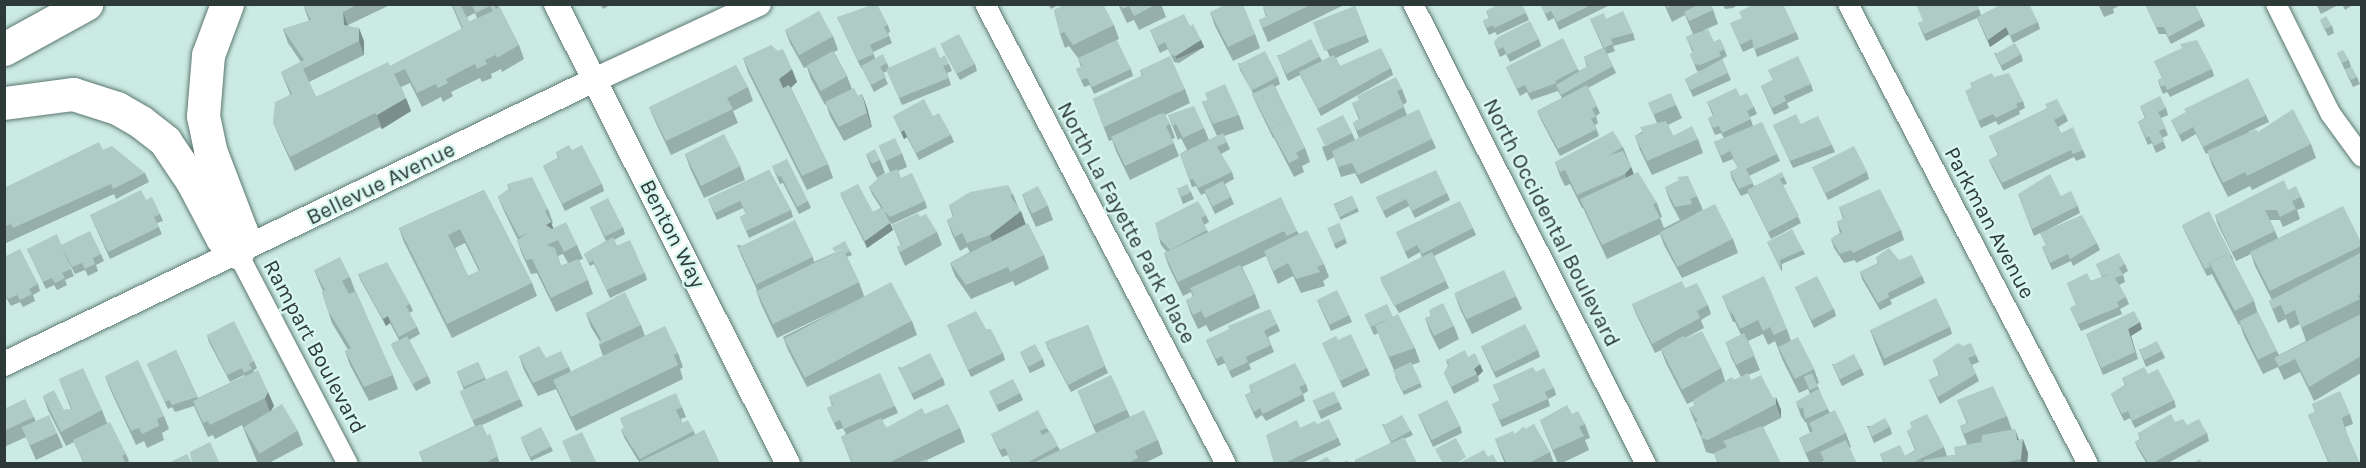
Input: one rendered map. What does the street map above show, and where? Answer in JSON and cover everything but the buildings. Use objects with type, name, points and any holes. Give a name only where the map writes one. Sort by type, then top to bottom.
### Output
[{"type":"highway","points":[[4,49],[86,4]]},
{"type":"highway","points":[[226,4],[208,54],[203,116],[210,150],[241,231],[237,252]]},
{"type":"highway","points":[[4,103],[73,94],[117,108],[141,122],[165,141],[192,181],[222,238],[237,252]]},
{"type":"street","name":"Benton Way","points":[[556,4],[592,81],[788,464]]},
{"type":"street","name":"Bellevue Avenue","points":[[4,364],[592,81],[759,4]]},
{"type":"street","name":"North La Fayette Park Place","points":[[985,4],[1226,464]]},
{"type":"street","name":"North Occidental Boulevard","points":[[1413,4],[1646,464]]},
{"type":"street","name":"Parkman Avenue","points":[[1848,4],[2088,464]]},
{"type":"street","points":[[2276,4],[2330,113],[2361,158]]},
{"type":"street","name":"Rampart Boulevard","points":[[237,252],[348,464]]}]
